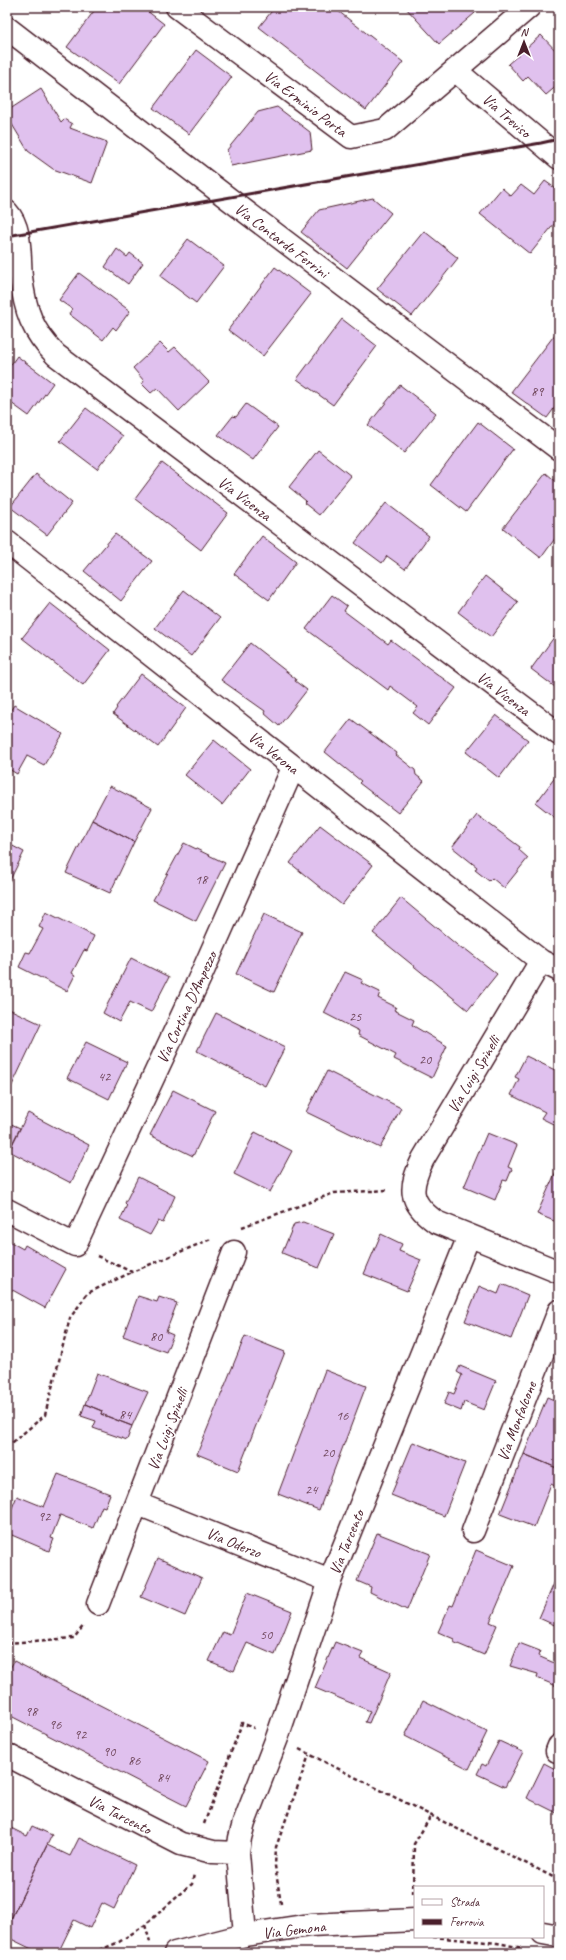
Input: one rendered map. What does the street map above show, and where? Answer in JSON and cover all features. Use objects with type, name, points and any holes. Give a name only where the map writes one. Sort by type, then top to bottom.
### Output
[{"type":"street","name":"Via Erminio Porta","points":[[177,7],[351,138],[385,130],[456,71],[529,7]]},
{"type":"street","name":"Via Contardo Ferrini","points":[[7,28],[229,199],[559,449]]},
{"type":"street","name":"Via Treviso","points":[[456,71],[559,158]]},
{"type":"street","name":"Via Vicenza","points":[[7,212],[14,223],[17,235],[21,278],[30,318],[36,333],[56,355],[559,734]]},
{"type":"street","name":"Via Verona","points":[[7,542],[293,768],[550,966]]},
{"type":"street","name":"Via Cortina D'Ampezzo","points":[[7,1210],[75,1245],[202,973],[293,768]]},
{"type":"street","name":"Via Luigi Spinelli","points":[[469,1236],[436,1222],[426,1214],[418,1206],[412,1189],[423,1159],[550,966]]},
{"type":"street","points":[[469,1236],[559,1272]]},
{"type":"street","name":"Via Tarcento","points":[[245,1935],[238,1854],[244,1823],[277,1738],[330,1581],[469,1236]]},
{"type":"street","name":"Via Luigi Spinelli","points":[[98,1604],[138,1504],[234,1252]]},
{"type":"street","name":"Via Monfalcone","points":[[473,1530],[559,1311]]},
{"type":"street","name":"Via Oderzo","points":[[138,1504],[330,1581]]},
{"type":"street","name":"Via Tarcento","points":[[7,1755],[181,1844],[206,1850],[238,1854]]},
{"type":"street","name":"Via Gemona","points":[[174,1953],[245,1935],[310,1925],[413,1920]]},
{"type":"street","points":[[544,1933],[559,1936]]},
{"type":"path","points":[[7,1446],[45,1415],[70,1318],[74,1312],[88,1293],[132,1272]]},
{"type":"path","points":[[7,1643],[74,1638],[98,1604]]},
{"type":"path","points":[[242,1723],[277,1738],[559,1880]]},
{"type":"path","points":[[283,1929],[275,1866],[276,1847],[309,1755]]},
{"type":"path","points":[[413,1920],[414,1844],[431,1816]]},
{"type":"path","points":[[93,1953],[119,1942],[145,1925],[151,1946]]},
{"type":"path","points":[[439,1938],[496,1943],[524,1948]]},
{"type":"building","points":[[97,7],[142,7],[164,24],[119,84],[67,47]]},
{"type":"building","points":[[275,7],[333,7],[403,62],[366,110],[259,27]]},
{"type":"building","points":[[405,7],[469,7],[475,13],[439,44]]},
{"type":"building","points":[[541,35],[559,54],[559,84],[546,95],[528,76],[523,81],[508,64]]},
{"type":"building","points":[[196,50],[232,77],[189,134],[153,108]]},
{"type":"building","points":[[41,89],[61,122],[64,119],[72,124],[70,128],[107,142],[92,183],[53,169],[28,151],[7,116],[7,111]]},
{"type":"building","points":[[277,107],[310,132],[312,150],[231,166],[227,150],[258,112]]},
{"type":"building","points":[[545,181],[559,191],[559,218],[530,254],[480,214],[502,188],[511,196],[521,185],[534,195]]},
{"type":"building","points":[[373,198],[391,213],[347,268],[301,232],[319,210]]},
{"type":"building","points":[[424,231],[458,258],[412,316],[377,289]]},
{"type":"building","points":[[188,239],[224,266],[196,303],[160,276]]},
{"type":"building","points":[[117,249],[127,257],[130,253],[143,263],[128,284],[105,267]]},
{"type":"building","points":[[275,267],[311,294],[263,356],[228,330]]},
{"type":"building","points":[[79,273],[130,311],[116,330],[113,327],[103,340],[69,314],[72,309],[59,300]]},
{"type":"building","points":[[342,319],[377,346],[333,405],[297,379]]},
{"type":"building","points":[[556,333],[559,335],[559,402],[547,418],[511,392]]},
{"type":"building","points":[[160,343],[169,352],[175,347],[209,382],[179,411],[157,388],[151,393],[142,384],[144,381],[133,368]]},
{"type":"building","points":[[17,356],[53,383],[29,416],[7,400],[7,370]]},
{"type":"building","points":[[400,385],[436,413],[404,453],[368,425]]},
{"type":"building","points":[[246,404],[278,427],[253,460],[218,435],[233,416],[236,417]]},
{"type":"building","points":[[86,408],[123,436],[97,469],[60,441]]},
{"type":"building","points":[[478,422],[513,449],[466,512],[431,485]]},
{"type":"building","points":[[318,450],[351,476],[319,515],[304,503],[306,501],[289,487]]},
{"type":"building","points":[[162,463],[228,513],[201,550],[135,499]]},
{"type":"building","points":[[546,473],[559,484],[559,533],[541,558],[503,528]]},
{"type":"building","points":[[36,474],[72,503],[47,535],[10,507]]},
{"type":"building","points":[[386,503],[429,536],[405,569],[387,556],[382,563],[355,543]]},
{"type":"building","points":[[115,534],[152,561],[121,601],[84,571]]},
{"type":"building","points":[[262,536],[296,562],[269,600],[234,574]]},
{"type":"building","points":[[485,576],[518,602],[491,637],[458,612]]},
{"type":"building","points":[[184,590],[220,618],[191,656],[155,628]]},
{"type":"building","points":[[332,595],[347,606],[344,611],[388,644],[391,640],[456,688],[428,725],[413,713],[418,707],[390,686],[388,690],[306,629]]},
{"type":"building","points":[[50,603],[110,650],[83,685],[22,638]]},
{"type":"building","points":[[557,633],[559,635],[559,690],[531,669]]},
{"type":"building","points":[[250,643],[296,679],[295,681],[307,690],[279,726],[264,713],[265,711],[221,680]]},
{"type":"building","points":[[141,674],[186,708],[158,747],[113,714],[117,708],[116,707]]},
{"type":"building","points":[[14,705],[63,734],[44,765],[27,756],[17,774],[7,768],[7,716]]},
{"type":"building","points":[[496,715],[528,740],[499,778],[466,752]]},
{"type":"building","points":[[351,719],[397,753],[396,755],[415,770],[416,775],[424,781],[398,813],[359,783],[361,781],[325,752]]},
{"type":"building","points":[[214,740],[250,769],[222,805],[185,775]]},
{"type":"building","points":[[559,772],[559,821],[536,803]]},
{"type":"building","points":[[110,786],[152,808],[134,842],[92,820]]},
{"type":"building","points":[[477,815],[520,847],[519,850],[528,858],[504,888],[492,878],[489,881],[475,870],[477,867],[452,847]]},
{"type":"building","points":[[92,820],[134,842],[110,893],[66,873]]},
{"type":"building","points":[[320,825],[373,865],[342,905],[290,863]]},
{"type":"building","points":[[7,843],[24,852],[7,886]]},
{"type":"building","points":[[184,843],[225,863],[196,921],[153,900]]},
{"type":"building","points":[[401,898],[463,950],[464,948],[497,974],[468,1010],[373,933]]},
{"type":"building","points":[[46,912],[94,936],[87,951],[84,950],[72,973],[75,975],[67,991],[19,967],[26,952],[30,953],[43,929],[39,927]]},
{"type":"building","points":[[264,914],[302,932],[274,992],[236,974]]},
{"type":"building","points":[[131,958],[169,977],[151,1012],[130,1002],[119,1022],[103,1013]]},
{"type":"building","points":[[345,972],[363,980],[361,983],[380,992],[378,998],[396,1007],[394,1010],[414,1020],[412,1025],[447,1046],[432,1078],[394,1059],[396,1055],[358,1035],[359,1031],[324,1013]]},
{"type":"building","points":[[7,1008],[41,1024],[7,1096]]},
{"type":"building","points":[[216,1013],[285,1047],[265,1086],[197,1051]]},
{"type":"building","points":[[86,1042],[127,1062],[109,1099],[67,1078]]},
{"type":"building","points":[[526,1056],[559,1072],[559,1127],[541,1118],[545,1112],[511,1095],[519,1079],[515,1077]]},
{"type":"building","points":[[327,1071],[401,1108],[380,1148],[306,1112]]},
{"type":"building","points":[[173,1090],[215,1111],[193,1156],[150,1135]]},
{"type":"building","points":[[28,1113],[89,1145],[71,1183],[9,1151]]},
{"type":"building","points":[[7,1122],[20,1128],[7,1154]]},
{"type":"building","points":[[255,1132],[292,1151],[270,1192],[234,1174]]},
{"type":"building","points":[[487,1133],[517,1145],[508,1167],[512,1169],[507,1181],[503,1180],[495,1200],[464,1187]]},
{"type":"building","points":[[557,1169],[559,1170],[559,1223],[537,1214]]},
{"type":"building","points":[[138,1177],[175,1196],[163,1223],[158,1221],[150,1235],[120,1220],[127,1205],[125,1203]]},
{"type":"building","points":[[303,1222],[334,1234],[319,1268],[282,1253],[294,1224]]},
{"type":"building","points":[[381,1234],[402,1244],[399,1251],[421,1260],[407,1291],[364,1274]]},
{"type":"building","points":[[7,1240],[23,1249],[25,1245],[66,1269],[45,1308],[7,1287]]},
{"type":"building","points":[[502,1284],[528,1295],[511,1339],[465,1321],[479,1286],[498,1294]]},
{"type":"building","points":[[138,1296],[157,1302],[159,1297],[177,1303],[166,1332],[173,1335],[166,1352],[123,1336]]},
{"type":"building","points":[[245,1336],[285,1352],[238,1471],[197,1454]]},
{"type":"building","points":[[460,1366],[496,1381],[484,1410],[464,1402],[461,1411],[444,1404],[449,1392],[454,1394],[462,1375],[457,1372]]},
{"type":"building","points":[[325,1370],[366,1386],[319,1510],[278,1494]]},
{"type":"building","points":[[97,1373],[148,1392],[132,1426],[101,1414],[102,1411],[85,1404]]},
{"type":"building","points":[[547,1397],[559,1402],[559,1469],[524,1454]]},
{"type":"building","points":[[85,1404],[102,1411],[101,1414],[132,1426],[127,1440],[93,1428],[96,1421],[81,1416]]},
{"type":"building","points":[[413,1442],[465,1463],[444,1516],[391,1495]]},
{"type":"building","points":[[524,1454],[559,1469],[559,1475],[555,1486],[551,1484],[534,1527],[500,1514]]},
{"type":"building","points":[[58,1474],[110,1494],[105,1507],[102,1506],[93,1528],[60,1515],[51,1538],[54,1539],[49,1551],[7,1533],[7,1520],[17,1496],[44,1507]]},
{"type":"building","points":[[377,1533],[430,1554],[407,1610],[370,1592],[371,1587],[357,1581]]},
{"type":"building","points":[[476,1550],[514,1566],[490,1622],[497,1625],[484,1655],[453,1642],[454,1639],[438,1632],[450,1605],[453,1606]]},
{"type":"building","points":[[158,1558],[202,1578],[185,1616],[141,1597]]},
{"type":"building","points":[[555,1581],[559,1583],[559,1627],[539,1618]]},
{"type":"building","points":[[247,1593],[292,1611],[275,1655],[247,1643],[234,1671],[209,1661],[223,1632],[230,1635]]},
{"type":"building","points":[[335,1642],[363,1653],[360,1658],[391,1672],[369,1723],[365,1722],[370,1711],[315,1688]]},
{"type":"building","points":[[519,1643],[540,1651],[538,1656],[559,1665],[559,1687],[537,1678],[538,1674],[510,1666]]},
{"type":"building","points":[[14,1661],[209,1761],[186,1806],[7,1714],[7,1674]]},
{"type":"building","points":[[423,1700],[487,1732],[469,1769],[405,1736]]},
{"type":"building","points":[[499,1741],[523,1752],[505,1787],[477,1774],[482,1764],[486,1766]]},
{"type":"building","points":[[544,1763],[559,1771],[559,1814],[527,1798]]},
{"type":"building","points":[[7,1826],[27,1836],[32,1826],[52,1835],[11,1919],[7,1917]]},
{"type":"building","points":[[79,1838],[135,1865],[114,1909],[102,1903],[90,1928],[74,1920],[58,1953],[40,1953],[7,1937],[7,1927],[47,1845],[70,1856]]},
{"type":"railway","points":[[7,236],[559,139]]}]
